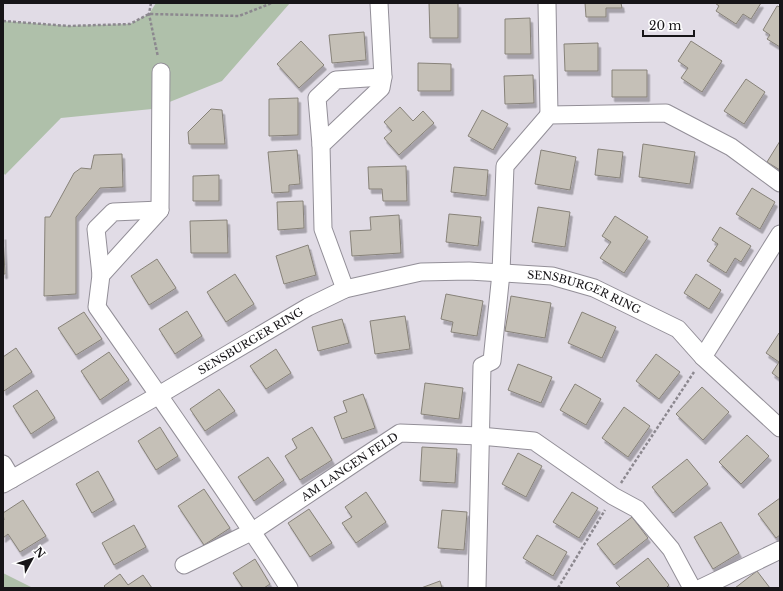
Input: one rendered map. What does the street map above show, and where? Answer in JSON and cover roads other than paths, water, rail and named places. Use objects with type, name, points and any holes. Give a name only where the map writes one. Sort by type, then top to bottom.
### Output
[{"type":"street","points":[[321,145],[381,88],[383,77],[379,3]]},
{"type":"street","points":[[477,588],[482,366],[492,361],[501,273],[505,166],[549,115],[547,3]]},
{"type":"street","points":[[101,275],[160,210],[161,72]]},
{"type":"street","points":[[344,289],[323,229],[321,145],[317,98],[336,80],[383,77]]},
{"type":"street","points":[[549,115],[666,113],[731,148],[780,183]]},
{"type":"street","points":[[160,210],[113,212],[96,229],[101,275],[97,307],[253,531],[289,588]]},
{"type":"street","points":[[703,357],[780,234]]},
{"type":"street","name":"SENSBURGER RING","points":[[3,464],[8,481],[159,395],[308,307],[344,289],[421,272],[470,271],[552,276],[594,288],[678,329],[703,357],[780,428]]},
{"type":"street","name":"AM LANGEN FELD","points":[[184,564],[253,531],[400,433],[480,436],[534,440],[613,496],[637,510],[671,549],[692,588]]},
{"type":"street","points":[[701,588],[780,550]]}]
